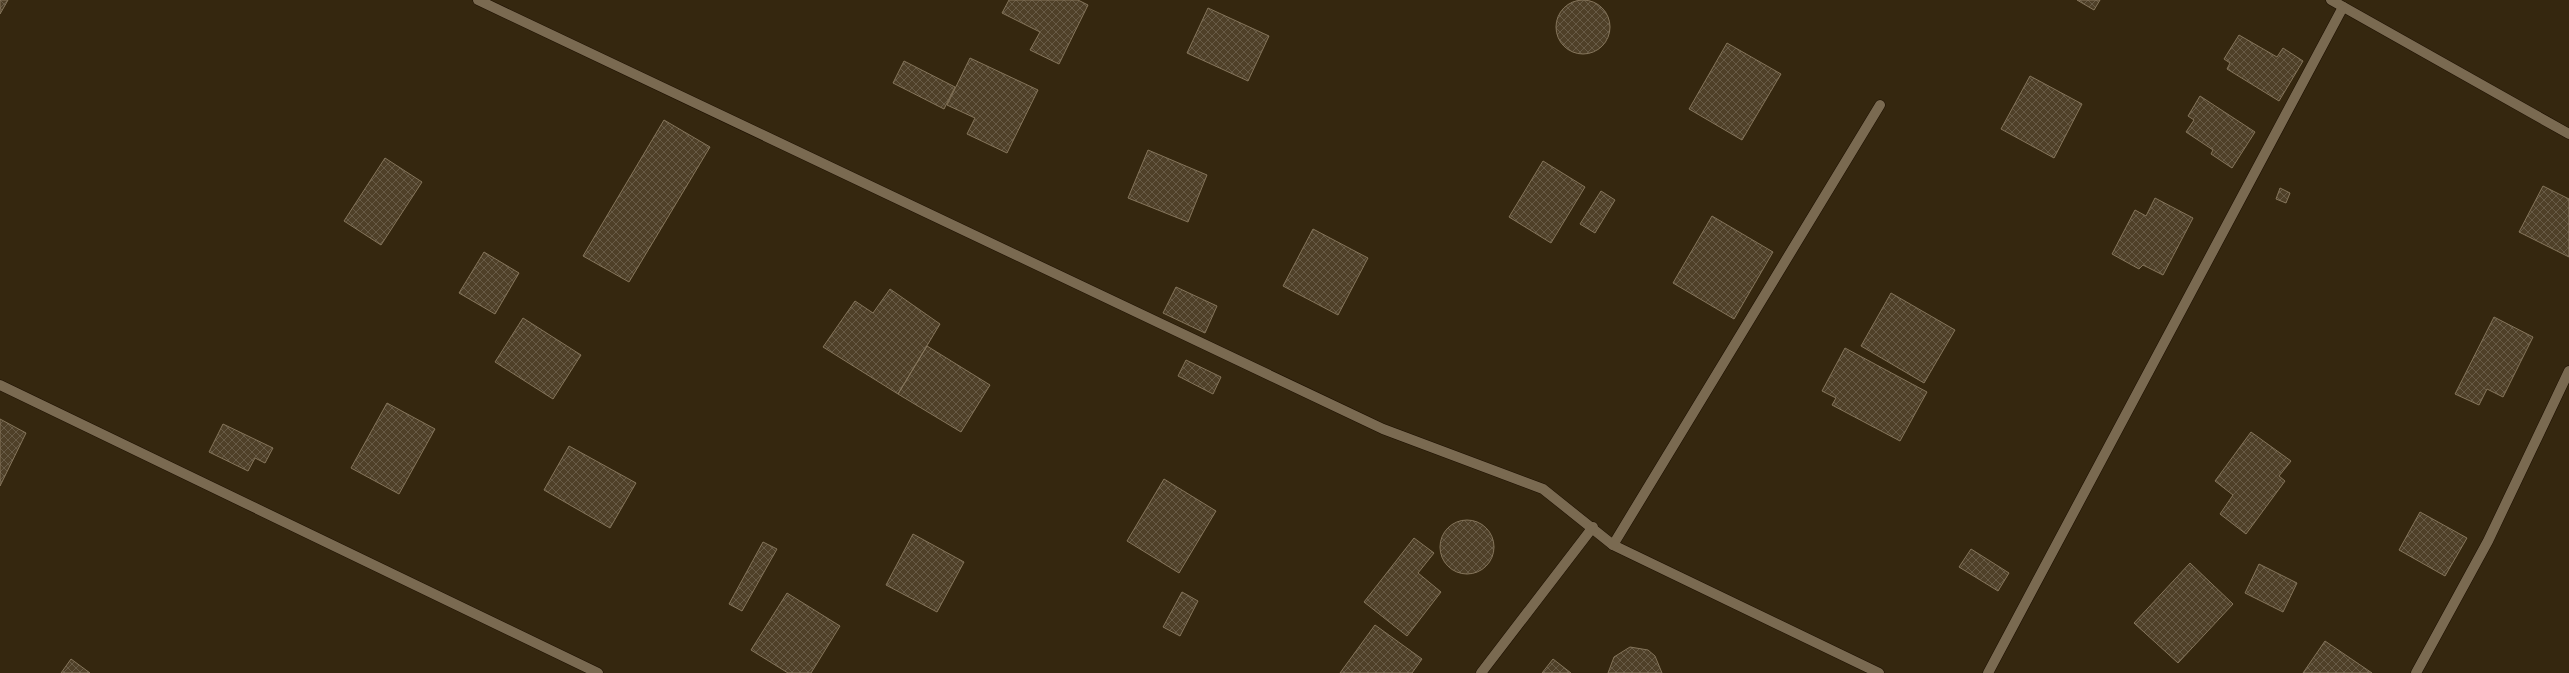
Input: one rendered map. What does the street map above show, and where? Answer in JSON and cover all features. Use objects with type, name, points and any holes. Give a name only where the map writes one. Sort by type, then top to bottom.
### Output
[{"type":"street","points":[[478,0],[1383,429],[1543,489],[1593,527],[1613,545],[1879,673]]},
{"type":"street","points":[[2331,0],[2345,4],[2569,134]]},
{"type":"street","points":[[1988,673],[2345,4]]},
{"type":"street","points":[[1613,545],[1880,105]]},
{"type":"street","points":[[2416,673],[2488,541],[2569,371]]},
{"type":"street","points":[[0,385],[598,673]]},
{"type":"street","points":[[1481,673],[1593,527]]},
{"type":"building","points":[[0,0],[8,0],[0,14]]},
{"type":"building","points":[[1009,0],[1078,0],[1088,5],[1059,64],[1030,50],[1040,32],[1002,13]]},
{"type":"building","points":[[1583,0],[1593,2],[1602,8],[1608,17],[1610,27],[1608,37],[1602,46],[1593,52],[1583,54],[1573,52],[1564,46],[1558,37],[1556,27],[1558,17],[1564,8],[1573,2]]},
{"type":"building","points":[[2077,0],[2100,0],[2094,10]]},
{"type":"building","points":[[1208,8],[1269,36],[1248,81],[1187,53]]},
{"type":"building","points":[[2239,35],[2277,57],[2283,48],[2303,61],[2279,101],[2227,69],[2230,63],[2224,59]]},
{"type":"building","points":[[1727,43],[1781,74],[1742,140],[1689,109]]},
{"type":"building","points":[[970,58],[1038,90],[1007,153],[967,134],[975,118],[947,105]]},
{"type":"building","points":[[904,61],[955,87],[944,109],[893,83]]},
{"type":"building","points":[[2030,76],[2082,104],[2054,158],[2001,129]]},
{"type":"building","points":[[2200,96],[2255,132],[2232,168],[2211,154],[2213,150],[2186,132],[2194,120],[2188,116]]},
{"type":"building","points":[[664,120],[710,147],[629,282],[583,256]]},
{"type":"building","points":[[1148,150],[1207,175],[1188,222],[1128,198]]},
{"type":"building","points":[[385,158],[422,182],[381,245],[344,221]]},
{"type":"building","points":[[1543,161],[1585,187],[1551,243],[1509,217]]},
{"type":"building","points":[[2543,186],[2569,199],[2569,257],[2519,232]]},
{"type":"building","points":[[2280,188],[2290,193],[2286,203],[2276,199]]},
{"type":"building","points":[[1601,191],[1615,200],[1595,233],[1580,224]]},
{"type":"building","points":[[2155,198],[2193,218],[2163,275],[2143,265],[2139,269],[2112,254],[2135,210],[2146,216]]},
{"type":"building","points":[[1712,216],[1773,252],[1734,319],[1673,283]]},
{"type":"building","points":[[1313,229],[1368,258],[1338,315],[1283,286]]},
{"type":"building","points":[[484,252],[519,273],[495,314],[459,293]]},
{"type":"building","points":[[1176,287],[1217,306],[1205,333],[1163,313]]},
{"type":"building","points":[[890,289],[940,324],[898,394],[823,347],[855,301],[873,313]]},
{"type":"building","points":[[1891,293],[1955,330],[1924,383],[1861,346]]},
{"type":"building","points":[[2494,317],[2533,337],[2503,397],[2487,389],[2479,405],[2455,394]]},
{"type":"building","points":[[523,318],[581,355],[553,399],[495,362]]},
{"type":"building","points":[[927,346],[990,385],[961,432],[898,394]]},
{"type":"building","points":[[1845,348],[1927,392],[1900,441],[1832,405],[1836,398],[1822,391]]},
{"type":"building","points":[[1186,360],[1221,377],[1213,394],[1178,376]]},
{"type":"building","points":[[387,403],[435,429],[399,494],[351,468]]},
{"type":"building","points":[[0,419],[26,433],[0,486]]},
{"type":"building","points":[[223,424],[273,448],[265,463],[255,458],[248,471],[209,452]]},
{"type":"building","points":[[2251,432],[2291,461],[2279,476],[2285,481],[2246,534],[2220,514],[2233,495],[2215,481]]},
{"type":"building","points":[[569,446],[636,483],[610,528],[544,490]]},
{"type":"building","points":[[1164,479],[1216,511],[1179,573],[1127,541]]},
{"type":"building","points":[[2420,512],[2467,538],[2445,576],[2399,550]]},
{"type":"building","points":[[1467,520],[1482,525],[1486,528],[1489,532],[1494,547],[1489,562],[1486,566],[1482,569],[1467,574],[1452,569],[1448,566],[1445,562],[1440,547],[1445,532],[1448,528],[1452,525]]},
{"type":"building","points":[[913,534],[964,562],[937,612],[886,585]]},
{"type":"building","points":[[1414,538],[1434,553],[1418,573],[1441,592],[1407,636],[1364,602]]},
{"type":"building","points":[[763,542],[777,549],[742,611],[729,604]]},
{"type":"building","points":[[1971,549],[2009,573],[1998,591],[1959,567]]},
{"type":"building","points":[[2190,563],[2233,604],[2178,663],[2134,623]]},
{"type":"building","points":[[2259,564],[2297,583],[2283,612],[2245,593]]},
{"type":"building","points":[[1182,592],[1198,601],[1180,636],[1163,627]]},
{"type":"building","points":[[787,593],[840,626],[811,673],[788,673],[751,650]]},
{"type":"building","points":[[1375,625],[1422,659],[1412,673],[1340,673]]},
{"type":"building","points":[[2325,641],[2372,673],[2303,673]]},
{"type":"building","points":[[1630,647],[1648,650],[1655,656],[1662,673],[1608,673],[1614,657]]},
{"type":"building","points":[[71,659],[90,673],[61,673]]},
{"type":"building","points":[[1553,659],[1571,673],[1542,673]]}]
